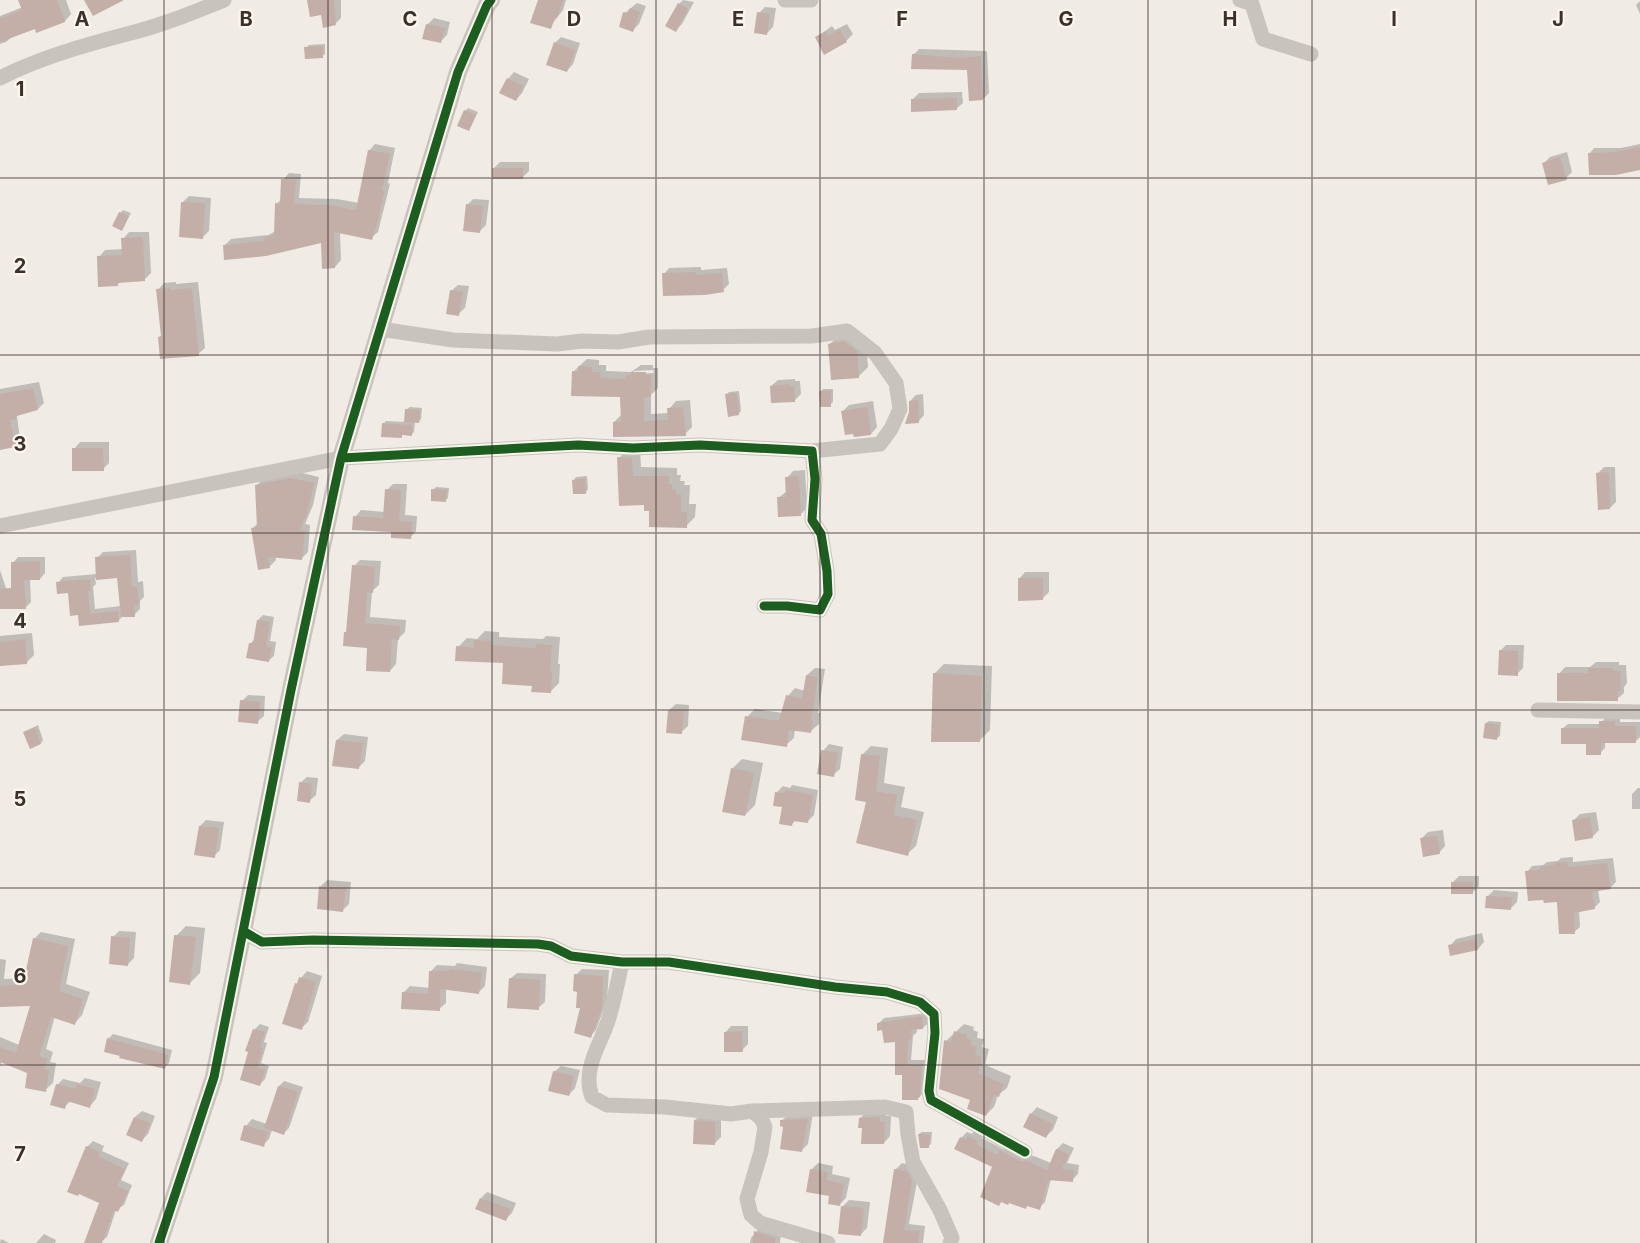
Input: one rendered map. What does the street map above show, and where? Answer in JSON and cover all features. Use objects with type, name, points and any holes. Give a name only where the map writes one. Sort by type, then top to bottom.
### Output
[{"type":"street","points":[[0,78],[97,41],[179,18],[224,0]]},
{"type":"street","points":[[161,1242],[214,1077],[291,690],[341,458],[458,72],[491,0]]},
{"type":"street","points":[[785,0],[811,0]]},
{"type":"street","points":[[1240,0],[1252,4],[1263,39],[1311,54]]},
{"type":"street","points":[[0,526],[341,458],[578,445],[633,448],[700,445],[812,451],[880,444],[891,429],[900,409],[896,383],[875,353],[847,331],[813,336],[649,337],[618,342],[582,341],[556,344],[453,340],[380,329]]},
{"type":"street","points":[[764,606],[820,610],[828,594],[821,534],[812,520],[815,478],[812,451]]},
{"type":"street","points":[[1538,710],[1640,712]]},
{"type":"street","points":[[243,931],[262,942],[313,940],[538,944],[551,946],[571,956],[622,962],[669,962],[811,984],[887,992],[920,1002],[934,1014],[935,1033],[929,1091],[931,1100],[1025,1152]]},
{"type":"street","points":[[622,962],[608,1020],[589,1066],[588,1087],[592,1097],[607,1105],[665,1107],[731,1114],[752,1111],[885,1107],[906,1112],[913,1162],[940,1210],[952,1238],[950,1243]]},
{"type":"street","points":[[752,1111],[761,1118],[765,1127],[761,1152],[747,1199],[752,1215],[760,1223],[828,1243]]},
{"type":"building","points":[[18,0],[57,0],[65,22],[36,33],[35,29],[0,42],[0,19],[22,10]]},
{"type":"building","points":[[84,0],[124,0],[93,16]]},
{"type":"building","points":[[307,0],[334,0],[336,25],[323,28],[321,15],[310,17]]},
{"type":"building","points":[[538,0],[563,0],[551,29],[530,23]]},
{"type":"building","points":[[678,3],[688,9],[676,32],[665,26]]},
{"type":"building","points":[[630,8],[640,12],[633,32],[619,27],[623,12],[628,13]]},
{"type":"building","points":[[757,12],[770,14],[767,35],[754,33]]},
{"type":"building","points":[[426,24],[445,28],[441,43],[422,39]]},
{"type":"building","points":[[840,29],[847,42],[824,55],[815,37],[826,31],[828,36]]},
{"type":"building","points":[[554,42],[575,50],[567,72],[546,65]]},
{"type":"building","points":[[323,46],[323,58],[305,59],[304,47]]},
{"type":"building","points":[[912,54],[960,58],[981,56],[983,100],[969,101],[967,70],[911,69]]},
{"type":"building","points":[[507,78],[523,86],[516,101],[499,93]]},
{"type":"building","points":[[957,98],[957,110],[911,112],[911,99]]},
{"type":"building","points":[[464,110],[476,115],[469,131],[457,126]]},
{"type":"building","points":[[1640,147],[1640,170],[1616,175],[1589,175],[1588,153],[1615,152]]},
{"type":"building","points":[[368,150],[390,154],[382,190],[385,190],[372,240],[334,232],[335,268],[322,269],[321,243],[266,256],[224,260],[223,245],[264,241],[264,238],[274,235],[275,203],[280,204],[281,179],[296,180],[294,204],[329,205],[356,210]]},
{"type":"building","points":[[1560,157],[1567,180],[1548,185],[1542,163]]},
{"type":"building","points":[[492,168],[523,168],[523,179],[492,179]]},
{"type":"building","points":[[181,202],[205,203],[203,239],[179,237]]},
{"type":"building","points":[[466,204],[483,206],[480,233],[463,231]]},
{"type":"building","points":[[119,212],[129,216],[122,231],[112,226]]},
{"type":"building","points":[[143,237],[145,281],[98,287],[97,256],[122,255],[121,238]]},
{"type":"building","points":[[695,272],[696,275],[722,273],[724,292],[663,296],[662,273]]},
{"type":"building","points":[[170,288],[170,290],[192,288],[199,356],[160,359],[158,337],[161,336],[156,289]]},
{"type":"building","points":[[450,290],[463,292],[459,316],[446,314]]},
{"type":"building","points":[[844,341],[857,351],[859,378],[831,380],[828,344]]},
{"type":"building","points":[[578,366],[592,367],[592,372],[600,372],[599,378],[625,379],[625,376],[631,375],[631,372],[646,372],[646,375],[651,375],[651,397],[644,397],[644,421],[668,420],[667,408],[683,407],[686,436],[613,437],[613,422],[621,422],[620,397],[571,396],[572,371],[578,372]]},
{"type":"building","points":[[789,384],[790,387],[794,386],[795,402],[771,403],[770,386]]},
{"type":"building","points":[[33,388],[38,410],[10,420],[15,447],[0,450],[0,394]]},
{"type":"building","points":[[819,391],[831,391],[831,407],[820,407]]},
{"type":"building","points":[[737,393],[739,415],[728,417],[725,394]]},
{"type":"building","points":[[918,400],[919,423],[905,424],[909,412],[909,401]]},
{"type":"building","points":[[867,407],[871,435],[854,437],[853,434],[845,435],[841,411]]},
{"type":"building","points":[[405,409],[420,410],[419,423],[404,422]]},
{"type":"building","points":[[382,423],[412,425],[412,436],[381,437]]},
{"type":"building","points":[[72,448],[103,448],[104,471],[72,471]]},
{"type":"building","points":[[617,457],[632,458],[633,476],[669,476],[672,489],[676,490],[676,494],[681,494],[681,512],[687,512],[687,528],[649,527],[649,511],[644,511],[644,505],[619,506]]},
{"type":"building","points":[[1609,472],[1610,509],[1598,510],[1596,473]]},
{"type":"building","points":[[799,476],[801,516],[778,517],[777,497],[786,497],[785,477]]},
{"type":"building","points":[[291,478],[314,483],[307,513],[300,530],[305,531],[302,560],[268,557],[270,568],[258,570],[251,528],[257,527],[255,485]]},
{"type":"building","points":[[585,478],[586,494],[573,494],[572,480]]},
{"type":"building","points":[[385,489],[401,490],[399,521],[412,522],[411,539],[391,538],[391,532],[352,530],[353,516],[383,518]]},
{"type":"building","points":[[431,489],[447,490],[446,502],[431,501]]},
{"type":"building","points":[[130,555],[132,587],[137,587],[139,604],[134,605],[135,617],[121,617],[117,578],[96,580],[95,557]]},
{"type":"building","points":[[40,561],[40,580],[24,580],[26,609],[0,609],[0,589],[11,588],[11,562]]},
{"type":"building","points":[[352,565],[375,567],[373,593],[367,592],[365,623],[400,626],[399,640],[392,639],[390,672],[366,671],[367,648],[343,646]]},
{"type":"building","points":[[1018,578],[1043,578],[1043,600],[1018,601]]},
{"type":"building","points":[[90,579],[91,591],[88,591],[90,614],[118,611],[119,622],[79,626],[78,615],[70,616],[68,593],[57,594],[56,582]]},
{"type":"building","points":[[257,620],[270,622],[266,646],[272,647],[269,662],[246,658],[249,643],[253,643]]},
{"type":"building","points":[[25,639],[27,664],[0,666],[0,642]]},
{"type":"building","points":[[474,640],[491,641],[491,645],[536,648],[536,644],[552,645],[551,693],[531,692],[532,686],[502,684],[503,663],[455,661],[456,646],[474,648]]},
{"type":"building","points":[[1499,650],[1518,651],[1518,676],[1498,675]]},
{"type":"building","points":[[1588,668],[1613,668],[1613,671],[1620,671],[1621,691],[1618,691],[1618,701],[1557,701],[1557,673],[1588,673]]},
{"type":"building","points":[[933,673],[982,676],[980,742],[931,742]]},
{"type":"building","points":[[806,675],[818,677],[811,733],[789,730],[787,747],[741,740],[745,716],[779,721],[786,695],[802,699]]},
{"type":"building","points":[[240,700],[260,702],[258,724],[238,722]]},
{"type":"building","points":[[668,710],[684,711],[682,734],[666,733]]},
{"type":"building","points":[[1599,721],[1615,721],[1615,726],[1636,726],[1636,743],[1601,743],[1601,755],[1586,755],[1586,744],[1561,744],[1561,728],[1599,728]]},
{"type":"building","points":[[1485,723],[1499,725],[1497,740],[1483,738]]},
{"type":"building","points":[[35,727],[41,744],[30,749],[23,732]]},
{"type":"building","points":[[336,740],[363,743],[359,769],[332,766]]},
{"type":"building","points":[[821,750],[838,753],[834,777],[817,774]]},
{"type":"building","points":[[861,754],[880,756],[876,791],[897,795],[894,815],[917,820],[908,856],[856,843],[866,802],[855,800]]},
{"type":"building","points":[[731,768],[754,773],[745,816],[722,812]]},
{"type":"building","points":[[299,782],[312,784],[310,803],[297,801]]},
{"type":"building","points":[[785,790],[813,795],[808,823],[793,821],[792,826],[779,824],[782,807],[773,806],[775,792],[785,793]]},
{"type":"building","points":[[1590,817],[1593,838],[1575,841],[1572,820]]},
{"type":"building","points":[[199,826],[219,828],[215,858],[194,855]]},
{"type":"building","points":[[1437,836],[1440,854],[1423,857],[1420,838]]},
{"type":"building","points":[[1568,862],[1568,867],[1607,863],[1611,889],[1592,892],[1595,909],[1574,913],[1575,934],[1559,934],[1557,902],[1528,901],[1525,871],[1540,870],[1540,867],[1554,865],[1553,863]]},
{"type":"building","points":[[1451,882],[1473,882],[1473,894],[1451,894]]},
{"type":"building","points":[[319,886],[346,888],[343,912],[317,909]]},
{"type":"building","points":[[1486,896],[1512,897],[1511,910],[1485,908]]},
{"type":"building","points":[[174,935],[196,937],[190,985],[169,982]]},
{"type":"building","points":[[111,936],[130,938],[128,966],[109,964]]},
{"type":"building","points":[[33,938],[68,946],[59,991],[83,999],[75,1025],[51,1017],[39,1056],[47,1059],[44,1069],[49,1070],[46,1092],[25,1088],[27,1073],[0,1062],[0,1047],[16,1053],[30,1006],[0,1007],[0,986],[23,984]]},
{"type":"building","points":[[1476,939],[1478,950],[1450,956],[1448,945]]},
{"type":"building","points":[[450,969],[482,973],[479,994],[440,989],[440,1011],[401,1009],[402,992],[428,994],[429,971],[449,971]]},
{"type":"building","points":[[574,974],[603,976],[602,1007],[591,1038],[574,1033],[580,1008],[576,1008],[577,992],[573,991]]},
{"type":"building","points":[[299,977],[316,982],[302,1030],[282,1024]]},
{"type":"building","points":[[509,978],[540,980],[539,1010],[507,1008]]},
{"type":"building","points":[[922,1016],[923,1029],[911,1030],[912,1039],[908,1040],[907,1065],[922,1065],[920,1097],[918,1100],[902,1100],[902,1075],[895,1075],[895,1042],[884,1043],[882,1030],[877,1031],[877,1023]]},
{"type":"building","points":[[253,1029],[265,1032],[257,1068],[265,1070],[260,1086],[240,1080],[248,1052],[245,1051]]},
{"type":"building","points":[[742,1031],[743,1052],[724,1052],[724,1032]]},
{"type":"building","points":[[954,1031],[967,1035],[966,1038],[971,1040],[970,1045],[977,1047],[975,1055],[982,1057],[978,1073],[1004,1084],[999,1097],[994,1095],[986,1116],[967,1109],[970,1100],[939,1089],[944,1040],[951,1042]]},
{"type":"building","points":[[107,1038],[168,1055],[165,1069],[104,1052]]},
{"type":"building","points":[[553,1071],[574,1076],[569,1096],[548,1091]]},
{"type":"building","points":[[56,1084],[75,1089],[77,1084],[95,1089],[90,1108],[67,1101],[65,1109],[50,1105]]},
{"type":"building","points":[[278,1086],[298,1092],[284,1135],[264,1128]]},
{"type":"building","points":[[1030,1113],[1053,1124],[1046,1138],[1023,1127]]},
{"type":"building","points":[[134,1117],[150,1123],[142,1142],[126,1135]]},
{"type":"building","points":[[880,1117],[880,1122],[885,1122],[884,1144],[861,1144],[862,1128],[858,1128],[859,1118]]},
{"type":"building","points":[[808,1119],[802,1152],[780,1149],[783,1127],[780,1126],[780,1120]]},
{"type":"building","points":[[694,1120],[715,1122],[715,1145],[693,1144]]},
{"type":"building","points":[[244,1125],[268,1132],[264,1147],[240,1140]]},
{"type":"building","points":[[918,1134],[930,1135],[929,1148],[920,1148]]},
{"type":"building","points":[[967,1136],[978,1141],[977,1145],[998,1155],[1000,1150],[1020,1161],[1028,1161],[1047,1170],[1056,1149],[1069,1154],[1062,1169],[1074,1170],[1073,1182],[1048,1180],[1040,1210],[1027,1206],[1026,1209],[1001,1202],[999,1206],[980,1197],[992,1167],[954,1149],[960,1137],[966,1140]]},
{"type":"building","points":[[86,1146],[100,1152],[98,1156],[125,1169],[117,1186],[128,1191],[118,1212],[114,1210],[102,1243],[84,1243],[99,1203],[79,1194],[78,1196],[67,1192]]},
{"type":"building","points":[[810,1169],[828,1172],[826,1180],[844,1184],[840,1206],[828,1204],[829,1196],[806,1192]]},
{"type":"building","points":[[894,1169],[907,1171],[912,1180],[904,1230],[920,1231],[918,1243],[883,1243]]},
{"type":"building","points":[[480,1198],[511,1209],[506,1221],[475,1209]]},
{"type":"building","points":[[841,1206],[864,1208],[861,1236],[838,1234]]},
{"type":"building","points":[[754,1231],[775,1238],[775,1243],[753,1243]]},
{"type":"cycle path","points":[[159,1243],[214,1077],[291,690],[341,458],[458,72],[491,0]]},
{"type":"cycle path","points":[[342,458],[578,445],[633,448],[700,445],[812,451],[815,479],[812,520],[821,534],[828,594],[820,610],[764,606]]},
{"type":"cycle path","points":[[243,931],[262,942],[313,940],[538,944],[551,946],[571,956],[622,962],[669,962],[835,987],[887,992],[920,1002],[934,1014],[935,1033],[929,1091],[931,1100],[1025,1152]]}]
